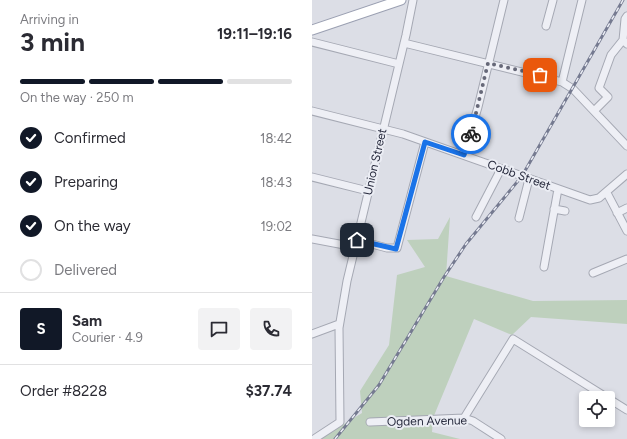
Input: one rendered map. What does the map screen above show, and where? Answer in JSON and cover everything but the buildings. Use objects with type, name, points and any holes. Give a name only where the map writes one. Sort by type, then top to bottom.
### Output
[{"type":"main road","points":[[312,30],[401,0]]},
{"type":"street","name":"Union Street","points":[[314,439],[340,422],[338,395],[339,324],[368,191],[413,0]]},
{"type":"street","points":[[464,155],[504,0]]},
{"type":"street","points":[[546,26],[553,0]]},
{"type":"street","points":[[562,82],[582,0]]},
{"type":"street","points":[[594,111],[608,97],[599,88],[611,55],[625,42],[625,18],[627,16]]},
{"type":"street","points":[[312,42],[399,64]]},
{"type":"street","points":[[404,43],[562,82],[573,89],[627,146]]},
{"type":"street","name":"Cobb Street","points":[[312,111],[383,128],[558,189],[595,200],[606,193],[627,174]]},
{"type":"street","points":[[357,240],[387,248],[397,248],[425,142]]},
{"type":"street","points":[[476,217],[501,169]]},
{"type":"street","points":[[312,177],[368,191]]},
{"type":"street","points":[[519,218],[529,179]]},
{"type":"street","points":[[544,267],[558,189]]},
{"type":"street","points":[[606,193],[627,231]]},
{"type":"street","points":[[554,208],[565,211]]},
{"type":"street","points":[[617,213],[627,208]]},
{"type":"street","points":[[312,239],[355,248]]},
{"type":"street","points":[[593,273],[627,259]]},
{"type":"street","points":[[312,334],[339,324]]},
{"type":"street","points":[[464,418],[514,339],[627,410]]},
{"type":"street","name":"Ogden Avenue","points":[[370,422],[464,418],[473,421],[501,439]]},
{"type":"green space","points":[[450,217],[446,276],[533,301],[627,300],[627,324],[531,317],[512,335],[474,319],[433,418],[432,432],[460,439],[320,439],[362,413],[360,391],[389,345],[397,275],[425,267],[407,240],[438,239]]},
{"type":"railway","points":[[335,439],[379,385],[444,277],[466,244],[522,176],[623,0]]},
{"type":"way so far","points":[[471,134],[488,63],[540,75]]},
{"type":"route","points":[[357,240],[396,249],[425,142],[464,155],[471,134]]}]
